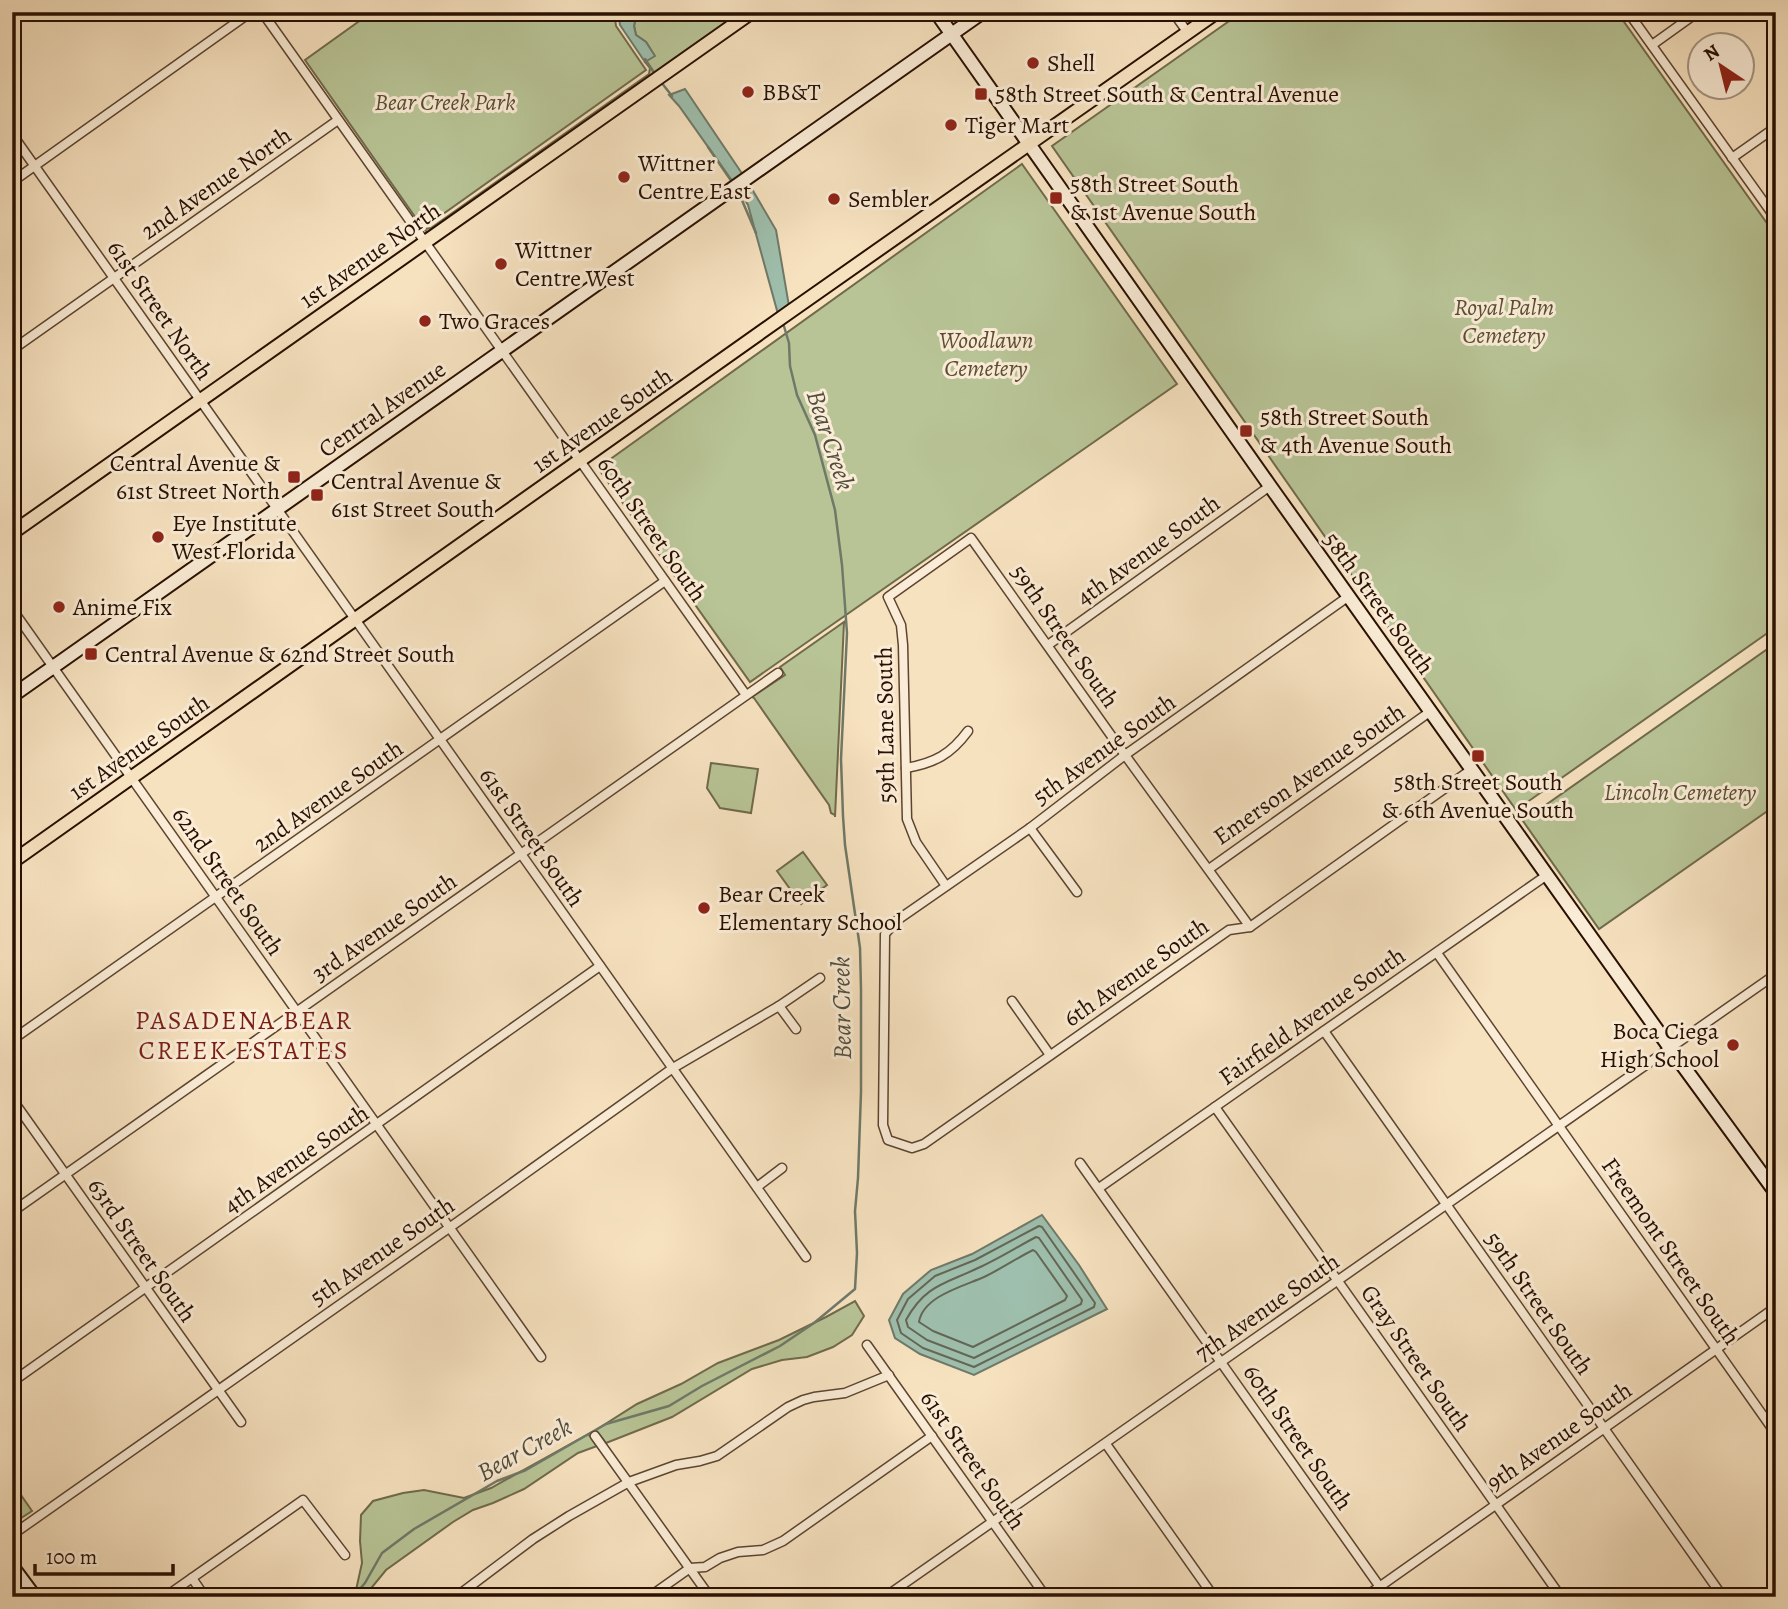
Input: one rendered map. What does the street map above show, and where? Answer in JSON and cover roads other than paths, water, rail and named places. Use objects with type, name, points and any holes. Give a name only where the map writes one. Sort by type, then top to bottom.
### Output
[{"type":"main road","name":"1st Avenue North","points":[[12,533],[752,12]]},
{"type":"main road","name":"1st Avenue South","points":[[12,863],[1217,12]]},
{"type":"street","points":[[12,182],[251,12]]},
{"type":"street","name":"60th Street South","points":[[262,12],[746,695]]},
{"type":"street","name":"58th Street South","points":[[936,12],[1270,486],[1776,1194]]},
{"type":"street","name":"Central Avenue","points":[[12,696],[983,12]]},
{"type":"street","points":[[1173,12],[1188,33]]},
{"type":"street","points":[[1628,12],[1776,219]]},
{"type":"street","points":[[1652,45],[1698,12]]},
{"type":"street","name":"2nd Avenue North","points":[[12,350],[338,120]]},
{"type":"street","points":[[1732,158],[1776,127]]},
{"type":"street","name":"61st Street North","points":[[12,134],[277,509]]},
{"type":"street","name":"4th Avenue South","points":[[1048,645],[1270,486]]},
{"type":"street","name":"61st Street South","points":[[277,509],[806,1257]]},
{"type":"street","name":"59th Street South","points":[[888,597],[971,538],[1250,927]]},
{"type":"street","name":"2nd Avenue South","points":[[12,1040],[665,581]]},
{"type":"street","name":"5th Avenue South","points":[[888,1140],[883,1125],[885,934],[896,921],[1030,828],[1125,755],[1349,596]]},
{"type":"street","name":"59th Lane South","points":[[888,597],[901,625],[903,645],[906,819],[916,842],[946,886]]},
{"type":"street","name":"62nd Street South","points":[[12,610],[541,1357]]},
{"type":"street","name":"3rd Avenue South","points":[[12,1212],[778,673]]},
{"type":"street","name":"Emerson Avenue South","points":[[1209,869],[1431,711]]},
{"type":"street","points":[[906,768],[925,765],[938,759],[958,744],[968,731]]},
{"type":"street","name":"6th Avenue South","points":[[888,1140],[912,1149],[924,1144],[1229,930],[1250,927],[1472,769]]},
{"type":"street","points":[[1030,828],[1077,892]]},
{"type":"street","name":"Fairfield Avenue South","points":[[1099,1188],[1548,876]]},
{"type":"street","name":"Freemont Street South","points":[[1437,953],[1776,1434]]},
{"type":"street","name":"4th Avenue South","points":[[12,1382],[600,966]]},
{"type":"street","name":"7th Avenue South","points":[[885,1597],[1776,974]]},
{"type":"street","name":"5th Avenue South","points":[[12,1535],[673,1068],[779,1006],[820,978]]},
{"type":"street","points":[[1012,1001],[1050,1055]]},
{"type":"street","points":[[779,1006],[796,1029]]},
{"type":"street","name":"59th Street South","points":[[1324,1031],[1723,1597]]},
{"type":"street","name":"63rd Street South","points":[[12,1099],[241,1422]]},
{"type":"street","name":"Gray Street South","points":[[1215,1107],[1561,1597]]},
{"type":"street","name":"60th Street South","points":[[1080,1163],[1387,1597]]},
{"type":"street","points":[[757,1186],[782,1168]]},
{"type":"street","name":"9th Avenue South","points":[[1365,1597],[1776,1307]]},
{"type":"street","name":"61st Street South","points":[[867,1345],[1046,1597]]},
{"type":"street","points":[[456,1597],[533,1539],[629,1482],[676,1465],[717,1456],[788,1407],[803,1400],[845,1393],[890,1375]]},
{"type":"street","points":[[596,1436],[710,1597]]},
{"type":"street","points":[[649,1597],[690,1568],[705,1567],[738,1552],[763,1550],[783,1541],[932,1436]]},
{"type":"street","points":[[1106,1444],[1214,1597]]},
{"type":"street","points":[[165,1597],[303,1500],[345,1555]]},
{"type":"street","points":[[12,1566],[35,1597]]},
{"type":"street","points":[[191,1578],[205,1597]]},
{"type":"water","points":[[618,12],[637,12],[634,26],[636,35],[646,42],[655,56],[645,62],[620,25]]},
{"type":"water","points":[[685,89],[743,175],[733,182],[669,95]]},
{"type":"water","points":[[749,184],[776,230],[789,306],[778,314],[748,205],[739,191]]},
{"type":"water","points":[[1042,1215],[1107,1309],[974,1375],[920,1354],[895,1338],[889,1320],[903,1294],[931,1270],[972,1254]]},
{"type":"waterway","name":"Bear Creek","points":[[645,59],[655,74]]},
{"type":"waterway","name":"Bear Creek","points":[[661,82],[672,96]]},
{"type":"waterway","name":"Bear Creek","points":[[708,147],[732,182]]},
{"type":"waterway","name":"Bear Creek","points":[[738,191],[756,233]]},
{"type":"waterway","name":"Bear Creek","points":[[353,1597],[365,1583],[382,1553],[414,1529],[497,1481],[526,1470],[606,1424],[669,1406],[780,1346],[814,1323],[855,1289],[861,990],[860,948],[843,816],[841,759],[847,633],[842,565],[835,510],[815,435],[797,395],[783,323]]},
{"type":"place","name":"Shell","points":[[1033,63]]},
{"type":"place","name":"BB&T","points":[[748,92]]},
{"type":"place","name":"58th Street South & Central Avenue","points":[[981,94]]},
{"type":"place","name":"Tiger Mart","points":[[951,125]]},
{"type":"place","name":"Wittner Centre East","points":[[624,177]]},
{"type":"place","name":"58th Street South & 1st Avenue South","points":[[1056,198]]},
{"type":"place","name":"Sembler","points":[[834,199]]},
{"type":"place","name":"Wittner Centre West","points":[[501,264]]},
{"type":"place","name":"Two Graces","points":[[425,321]]},
{"type":"place","name":"58th Street South & 4th Avenue South","points":[[1246,431]]},
{"type":"place","name":"Central Avenue & 61st Street North","points":[[294,477]]},
{"type":"place","name":"Central Avenue & 61st Street South","points":[[317,495]]},
{"type":"place","name":"Eye Institute West Florida","points":[[158,537]]},
{"type":"place","name":"Anime Fix","points":[[59,607]]},
{"type":"place","name":"Central Avenue & 62nd Street South","points":[[91,654]]},
{"type":"place","name":"58th Street South & 6th Avenue South","points":[[1478,756]]},
{"type":"place","name":"Bear Creek Elementary School","points":[[704,908]]},
{"type":"place","name":"Boca Ciega High School","points":[[1733,1045]]},
{"type":"district","name":"PASADENA BEAR CREEK ESTATES","points":[[244,1035]]},
{"type":"park label","name":"Bear Creek Park","points":[[445,102]]},
{"type":"park label","name":"Royal Palm Cemetery","points":[[1504,321]]},
{"type":"park label","name":"Woodlawn Cemetery","points":[[986,354]]},
{"type":"park label","name":"Lincoln Cemetery","points":[[1680,792]]}]
